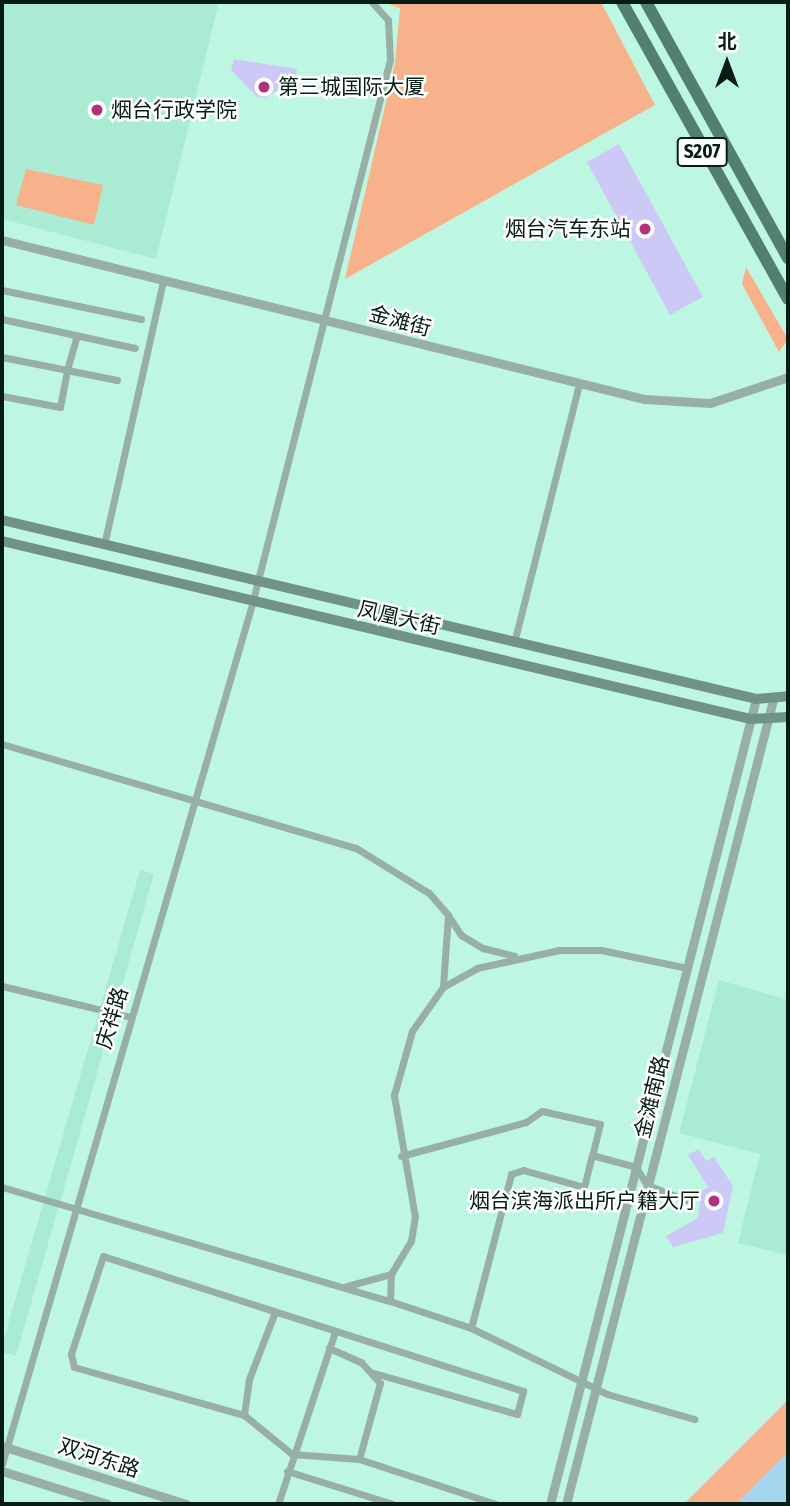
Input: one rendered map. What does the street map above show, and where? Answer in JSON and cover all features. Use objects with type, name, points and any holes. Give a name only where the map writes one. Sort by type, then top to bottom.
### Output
[{"type":"main road","name":"S207","points":[[622,2],[788,299]]},
{"type":"main road","name":"S207","points":[[646,2],[788,258]]},
{"type":"main road","name":"凤凰大街","points":[[2,520],[257,583],[756,699],[773,700],[788,696]]},
{"type":"main road","name":"凤凰大街","points":[[2,541],[253,604],[751,719],[767,722],[788,717]]},
{"type":"main road","points":[[126,572],[160,571],[156,561],[136,553]]},
{"type":"main road","points":[[378,633],[358,625],[356,617],[382,612]]},
{"type":"main road","points":[[696,706],[673,694],[680,685],[698,686]]},
{"type":"street","name":"庆祥路","points":[[2,1464],[4,1447],[253,604],[390,60],[388,20],[372,2]]},
{"type":"street","name":"金滩街","points":[[2,240],[644,399],[710,403],[788,377]]},
{"type":"street","points":[[104,545],[163,279]]},
{"type":"street","points":[[2,289],[141,319]]},
{"type":"street","points":[[2,319],[135,348]]},
{"type":"street","points":[[2,396],[60,407],[77,335]]},
{"type":"street","points":[[2,357],[117,380]]},
{"type":"street","points":[[514,643],[579,385]]},
{"type":"street","name":"金滩南路","points":[[550,1504],[756,699]]},
{"type":"street","name":"金滩南路","points":[[566,1504],[773,700]]},
{"type":"street","points":[[2,744],[356,848],[429,892],[472,942],[515,956]]},
{"type":"street","points":[[726,818],[740,822]]},
{"type":"street","points":[[390,1301],[391,1274],[406,1254],[415,1217],[394,1115],[397,1079],[412,1031],[443,987],[448,915]]},
{"type":"street","points":[[443,987],[515,956],[601,950],[687,968]]},
{"type":"street","points":[[2,986],[131,1017]]},
{"type":"street","points":[[401,1156],[526,1122],[542,1111],[600,1124],[584,1187],[523,1171],[508,1177],[471,1328]]},
{"type":"street","points":[[592,1155],[636,1167],[648,1185],[687,1200]]},
{"type":"street","points":[[2,1187],[347,1286],[471,1328],[596,1387],[694,1419]]},
{"type":"street","points":[[329,1348],[374,1373],[517,1414],[523,1391],[103,1256],[76,1333],[74,1367],[244,1416],[292,1454],[359,1459],[496,1504]]},
{"type":"street","points":[[347,1286],[391,1274]]},
{"type":"street","points":[[244,1416],[249,1379],[275,1312]]},
{"type":"street","points":[[278,1504],[292,1454],[335,1332]]},
{"type":"street","points":[[359,1459],[381,1394],[374,1373]]},
{"type":"street","name":"双河东路","points":[[4,1447],[186,1504]]},
{"type":"street","name":"双河东路","points":[[2,1471],[107,1504]]},
{"type":"street","points":[[287,1471],[393,1504]]},
{"type":"shaded area","name":"烟台行政学院","points":[[2,2],[219,2],[156,259],[2,219]]},
{"type":"shaded area","points":[[383,2],[601,2],[655,105],[345,279],[395,63],[400,8]]},
{"type":"shaded area","points":[[26,169],[103,185],[94,225],[16,205]]},
{"type":"shaded area","points":[[746,267],[788,339],[779,352],[742,284]]},
{"type":"shaded area","points":[[140,870],[154,874],[16,1356],[2,1352],[2,1345]]},
{"type":"shaded area","points":[[719,980],[788,1000],[788,1255],[738,1243],[760,1154],[679,1133]]},
{"type":"shaded area","points":[[788,1400],[788,1452],[737,1504],[684,1504]]},
{"type":"water","points":[[788,1452],[788,1504],[737,1504]]},
{"type":"building","name":"第三城国际大厦","points":[[234,59],[297,69],[295,78],[265,98],[257,97],[231,70]]},
{"type":"building","name":"烟台汽车东站","points":[[619,144],[703,297],[670,315],[587,162]]},
{"type":"building","name":"烟台滨海派出所户籍大厅","points":[[699,1149],[706,1161],[714,1157],[733,1186],[723,1233],[673,1247],[666,1236],[698,1218],[701,1192],[708,1187],[688,1155]]},
{"type":"place","name":"第三城国际大厦","points":[[264,87]]},
{"type":"place","name":"烟台行政学院","points":[[97,110]]},
{"type":"place","name":"烟台汽车东站","points":[[645,229]]},
{"type":"place","name":"烟台滨海派出所户籍大厅","points":[[714,1201]]}]
